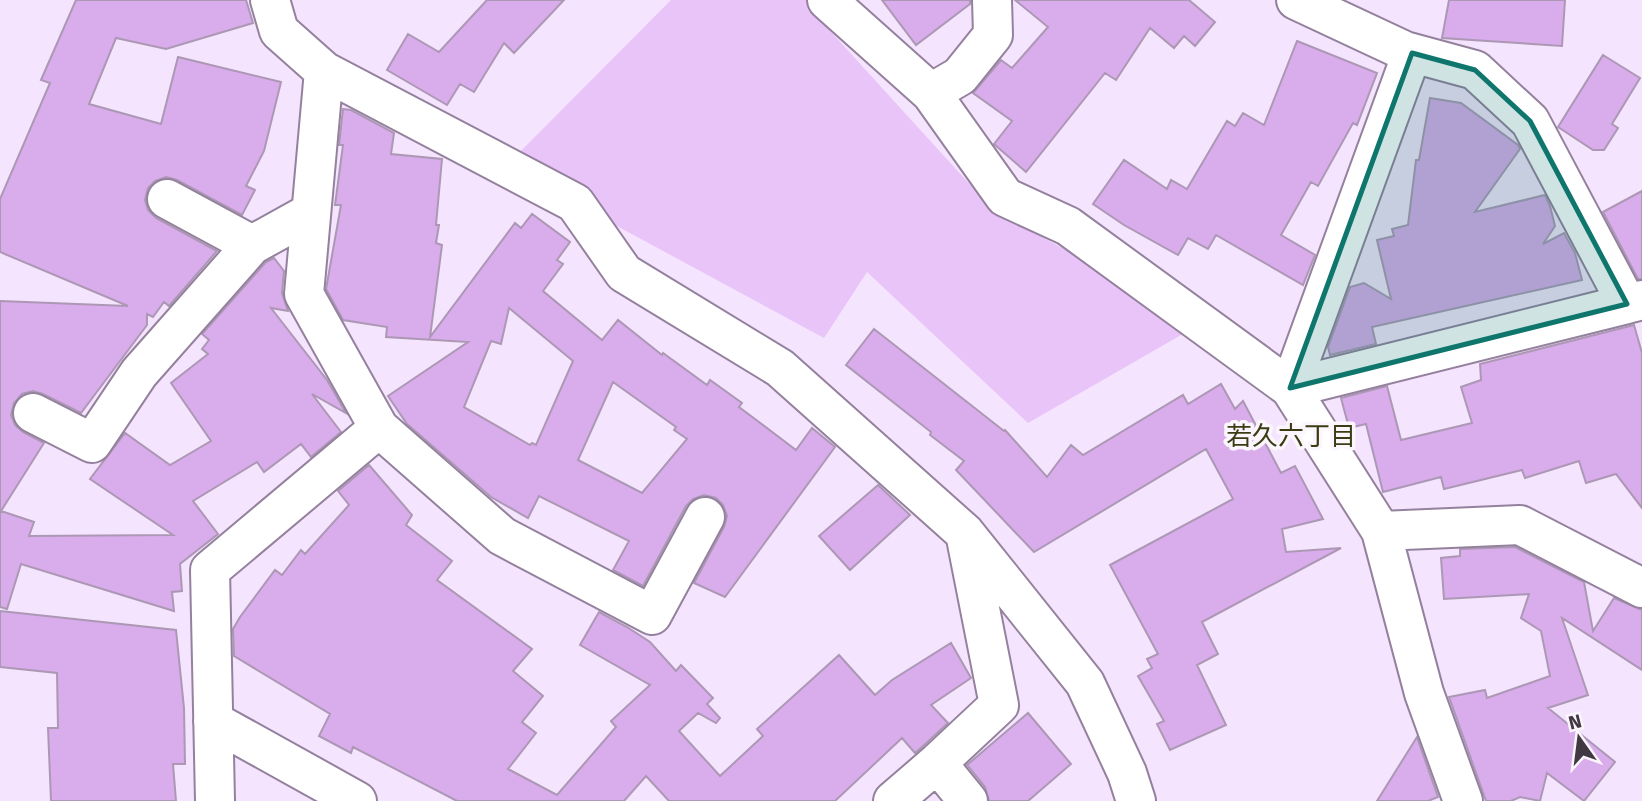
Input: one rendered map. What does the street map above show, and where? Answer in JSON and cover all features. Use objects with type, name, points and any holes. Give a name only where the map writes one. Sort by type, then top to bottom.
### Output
[{"type":"street","points":[[270,0],[279,31],[324,71],[575,203],[624,273],[780,368],[965,533],[1085,683],[1127,774],[1136,801]]},
{"type":"street","points":[[827,0],[931,93],[1005,197],[1068,226],[1290,388],[1381,531],[1424,693],[1463,801]]},
{"type":"street","points":[[931,93],[960,76],[993,35],[992,0]]},
{"type":"street","points":[[1290,388],[1634,302],[1530,121],[1475,70],[1412,53],[1296,0]]},
{"type":"street","points":[[1290,388],[1412,53]]},
{"type":"street","points":[[324,71],[304,294],[379,428],[502,536],[652,615],[705,517]]},
{"type":"street","points":[[167,199],[252,245]]},
{"type":"street","points":[[33,413],[92,443],[139,373],[252,245],[310,214]]},
{"type":"street","points":[[215,801],[210,570],[379,428]]},
{"type":"street","points":[[1381,531],[1520,525],[1642,588]]},
{"type":"street","points":[[893,801],[999,705],[965,533]]},
{"type":"street","points":[[213,721],[357,801]]},
{"type":"street","points":[[937,763],[968,801]]},
{"type":"highlighted area","points":[[1412,53],[1475,70],[1530,121],[1627,304],[1290,388]]},
{"type":"shaded area","points":[[671,0],[812,0],[822,22],[995,212],[1202,323],[1028,423],[867,272],[824,338],[506,166]]},
{"type":"building","points":[[76,0],[246,0],[253,23],[166,49],[116,38],[89,104],[161,124],[178,57],[281,82],[264,151],[246,186],[255,190],[242,215],[177,180],[166,177],[155,181],[148,188],[145,200],[148,210],[156,218],[217,251],[169,306],[164,302],[153,317],[147,314],[147,325],[81,413],[33,391],[22,394],[14,403],[11,415],[15,425],[44,443],[1,511],[34,522],[29,536],[173,535],[90,479],[125,433],[170,465],[211,441],[171,383],[208,354],[202,349],[209,340],[202,334],[266,262],[274,258],[284,271],[282,293],[288,311],[271,308],[327,380],[346,413],[312,394],[341,432],[311,457],[301,444],[264,472],[257,462],[193,501],[218,534],[180,564],[182,591],[172,592],[174,611],[21,564],[7,609],[0,607],[0,301],[128,306],[0,252],[0,199],[50,83],[41,80]]},
{"type":"building","points":[[487,0],[564,0],[514,53],[504,43],[474,92],[460,84],[447,105],[387,70],[408,34],[439,52]]},
{"type":"building","points":[[882,0],[970,0],[970,4],[916,45]]},
{"type":"building","points":[[1015,0],[1189,0],[1215,22],[1195,46],[1184,36],[1174,48],[1150,28],[1116,80],[1105,73],[1026,172],[994,144],[1012,121],[973,93],[1001,60],[1012,68],[1048,27]]},
{"type":"building","points":[[1449,0],[1565,0],[1562,46],[1442,38]]},
{"type":"building","points":[[1297,41],[1377,73],[1357,125],[1353,123],[1318,186],[1311,182],[1281,235],[1315,255],[1303,285],[1216,235],[1208,249],[1188,238],[1178,255],[1093,204],[1124,160],[1167,189],[1171,180],[1187,189],[1227,121],[1235,126],[1243,113],[1264,125]]},
{"type":"building","points":[[1603,55],[1640,78],[1612,124],[1618,128],[1604,150],[1593,150],[1558,127]]},
{"type":"building","points":[[1430,98],[1461,103],[1520,149],[1475,212],[1545,195],[1555,226],[1543,244],[1564,233],[1575,253],[1582,280],[1372,327],[1376,344],[1330,355],[1328,347],[1350,287],[1364,283],[1391,299],[1377,240],[1394,236],[1392,229],[1408,225],[1416,160],[1419,160]]},
{"type":"building","points":[[343,109],[351,110],[394,133],[391,154],[442,159],[436,243],[442,245],[430,337],[515,223],[521,228],[532,214],[570,242],[557,260],[563,264],[543,291],[602,340],[618,320],[662,355],[663,353],[707,385],[710,380],[742,403],[739,407],[796,450],[812,428],[835,447],[725,597],[694,583],[724,527],[727,516],[723,505],[716,498],[704,495],[693,499],[686,506],[643,586],[613,570],[629,541],[539,496],[528,518],[491,497],[407,424],[388,396],[468,342],[386,337],[387,327],[343,320],[326,289],[341,205],[335,205],[343,145],[339,145]],"holes":[[[509,308],[573,361],[536,445],[530,445],[464,407],[491,341],[501,344]],[[613,382],[676,427],[674,430],[687,439],[642,493],[578,460]]]},
{"type":"building","points":[[1642,191],[1642,279],[1638,279],[1603,212]]},
{"type":"building","points":[[1634,325],[1642,353],[1642,508],[1616,474],[1586,483],[1579,461],[1525,478],[1522,470],[1444,489],[1441,477],[1383,492],[1366,424],[1349,428],[1341,398],[1387,386],[1401,440],[1472,423],[1461,387],[1481,380],[1480,364]]},
{"type":"building","points":[[874,329],[1005,430],[1047,477],[1071,445],[1083,455],[1183,395],[1188,404],[1221,384],[1235,409],[1243,401],[1281,473],[1295,466],[1323,519],[1282,529],[1286,552],[1341,548],[1202,622],[1218,654],[1197,665],[1226,725],[1170,750],[1157,724],[1164,721],[1138,676],[1152,668],[1147,659],[1158,654],[1110,565],[1233,499],[1206,449],[1034,552],[956,470],[964,461],[846,365]]},
{"type":"building","points":[[369,465],[412,515],[406,525],[452,561],[437,580],[532,649],[513,671],[543,696],[522,722],[536,733],[508,769],[557,795],[616,727],[611,721],[650,685],[580,645],[599,612],[650,642],[676,671],[681,665],[713,698],[707,704],[720,718],[716,723],[698,713],[679,731],[720,776],[763,736],[757,729],[839,655],[875,695],[892,680],[951,643],[971,678],[931,705],[948,723],[922,747],[915,753],[902,738],[835,801],[669,801],[646,776],[624,801],[457,801],[353,747],[351,753],[319,736],[330,714],[234,656],[233,629],[240,617],[275,570],[282,575],[301,550],[305,554],[349,505],[338,491]]},
{"type":"building","points":[[878,485],[910,515],[850,570],[819,536]]},
{"type":"building","points":[[1515,547],[1584,582],[1593,631],[1614,598],[1642,610],[1642,670],[1562,618],[1588,695],[1548,708],[1615,762],[1584,801],[1547,773],[1540,801],[1520,797],[1511,801],[1486,801],[1449,697],[1485,690],[1487,698],[1550,676],[1541,631],[1521,618],[1529,594],[1444,599],[1441,558],[1460,556],[1460,549]]},
{"type":"building","points":[[0,611],[176,630],[184,708],[185,764],[173,764],[176,801],[51,801],[48,728],[58,728],[57,673],[0,667]]},
{"type":"building","points":[[1028,713],[1071,764],[1028,801],[989,801],[985,787],[967,765]]},
{"type":"building","points":[[1417,737],[1438,797],[1428,801],[1377,801]]},
{"type":"district","name":"若久六丁目","points":[[1291,436]]}]
